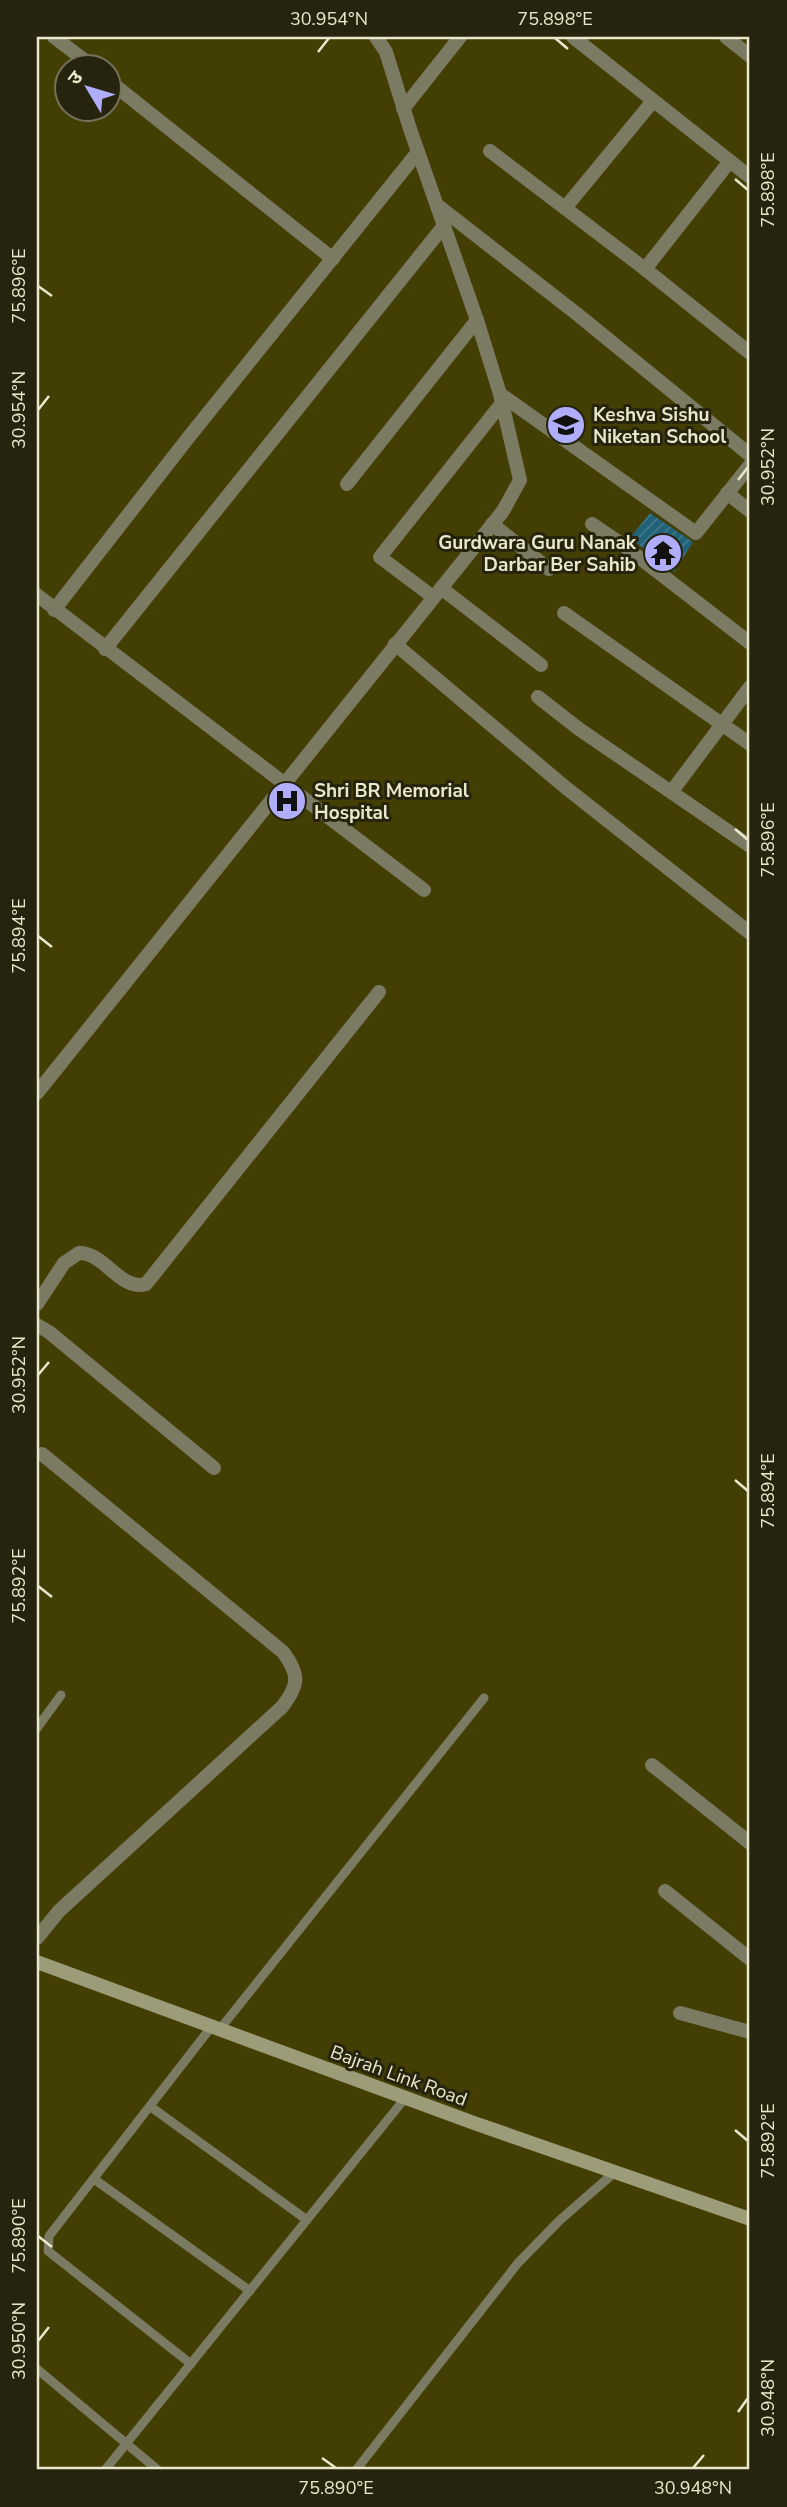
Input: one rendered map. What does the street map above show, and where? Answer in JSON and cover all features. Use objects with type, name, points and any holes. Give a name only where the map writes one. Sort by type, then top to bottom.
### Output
[{"type":"street","points":[[54,37],[74,52]]},
{"type":"street","points":[[37,1093],[503,511],[520,480],[501,398],[477,320],[435,205],[386,52],[376,37]]},
{"type":"street","points":[[403,108],[460,37]]},
{"type":"street","points":[[573,37],[750,177]]},
{"type":"street","points":[[726,37],[750,56]]},
{"type":"street","points":[[122,91],[333,259]]},
{"type":"street","points":[[565,208],[653,101]]},
{"type":"street","points":[[490,151],[750,353]]},
{"type":"street","points":[[54,610],[188,438],[418,152]]},
{"type":"street","points":[[645,269],[730,161]]},
{"type":"street","points":[[435,205],[577,314],[750,455]]},
{"type":"street","points":[[105,649],[443,226]]},
{"type":"street","points":[[347,484],[477,320]]},
{"type":"street","points":[[501,398],[696,533],[750,465]]},
{"type":"street","points":[[501,398],[380,556],[437,592],[541,665]]},
{"type":"street","points":[[727,493],[750,511]]},
{"type":"street","points":[[492,524],[549,569]]},
{"type":"street","points":[[592,524],[750,643]]},
{"type":"street","points":[[37,596],[424,890]]},
{"type":"street","points":[[564,613],[750,744]]},
{"type":"street","points":[[395,644],[565,787],[750,933]]},
{"type":"street","points":[[672,791],[750,687]]},
{"type":"street","points":[[538,697],[579,729],[750,846]]},
{"type":"street","points":[[37,1304],[64,1263],[79,1253],[93,1256],[126,1281],[140,1286],[146,1284],[379,992]]},
{"type":"street","points":[[37,1325],[214,1468]]},
{"type":"street","points":[[37,1938],[59,1911],[282,1707],[293,1692],[296,1681],[293,1666],[283,1652],[42,1454]]},
{"type":"street","points":[[652,1765],[750,1843]]},
{"type":"street","points":[[665,1891],[750,1959]]},
{"type":"street","name":"Bajrah Link Road","points":[[37,1962],[750,2219]]},
{"type":"street","points":[[680,2013],[748,2028]]},
{"type":"lane","points":[[37,1728],[61,1695]]},
{"type":"lane","points":[[191,2364],[48,2251],[49,2236],[484,1698]]},
{"type":"lane","points":[[105,2470],[406,2097]]},
{"type":"lane","points":[[151,2107],[307,2220]]},
{"type":"lane","points":[[356,2470],[517,2263],[560,2220],[615,2172]]},
{"type":"lane","points":[[94,2179],[250,2291]]},
{"type":"lane","points":[[37,2369],[158,2470]]},
{"type":"building","name":"Gurdwara Guru Nanak Darbar Ber Sahib","points":[[650,513],[693,542],[674,572],[630,538]]},
{"type":"place","name":"Keshva Sishu Niketan School","points":[[566,425]]},
{"type":"place","name":"Gurdwara Guru Nanak Darbar Ber Sahib","points":[[663,553]]},
{"type":"place","name":"Shri BR Memorial Hospital","points":[[287,801]]}]
